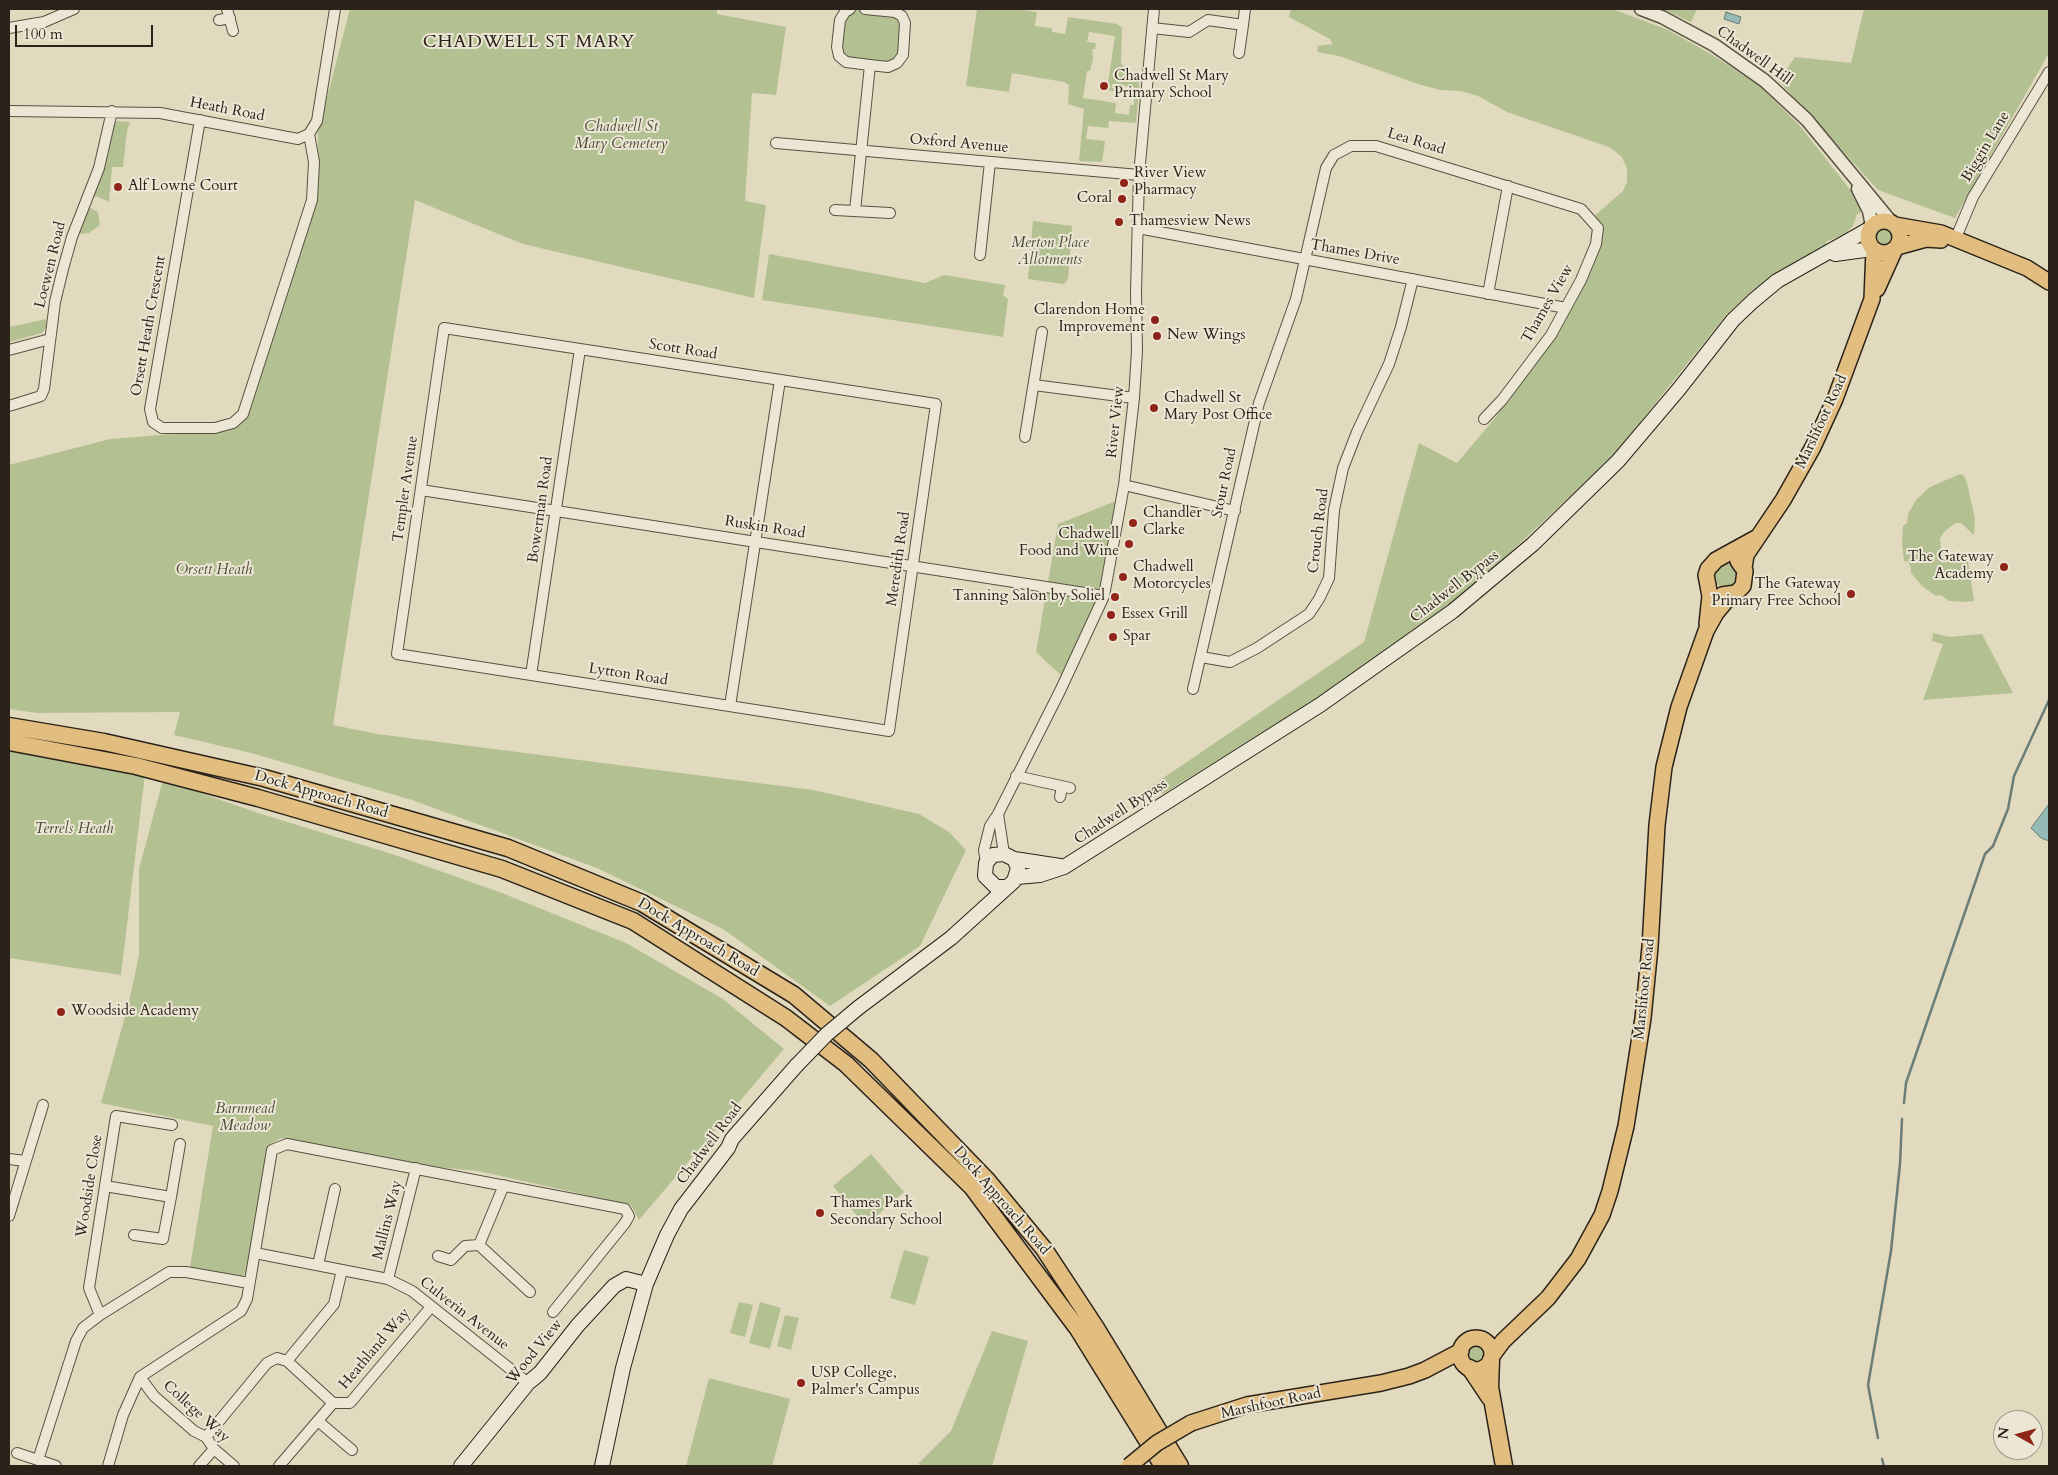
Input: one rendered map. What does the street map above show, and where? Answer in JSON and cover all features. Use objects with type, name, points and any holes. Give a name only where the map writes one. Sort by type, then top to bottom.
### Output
[{"type":"highway","name":"Dock Approach Road","points":[[9,726],[104,742],[264,778],[508,848],[642,903],[794,996],[871,1060],[987,1180],[1044,1249],[1096,1328],[1175,1464]]},
{"type":"highway","name":"Dock Approach Road","points":[[9,742],[136,766],[258,798],[502,869],[633,921],[786,1018],[846,1064],[972,1187],[1078,1329],[1175,1464]]},
{"type":"highway","points":[[1491,1358],[1490,1387],[1504,1466]]},
{"type":"highway","points":[[1469,1368],[1485,1388],[1494,1407]]},
{"type":"main road","points":[[1956,240],[1926,239],[1896,248],[1885,254],[1873,249],[1867,238],[1870,228],[1882,221],[1941,233],[2028,268],[2049,282]]},
{"type":"main road","points":[[1894,224],[1900,236],[1896,248]]},
{"type":"main road","name":"Chadwell Bypass","points":[[1012,882],[1064,867],[1328,699],[1391,657],[1473,596],[1534,544],[1618,460],[1733,320],[1777,281],[1870,228]]},
{"type":"main road","name":"Marshfoot Road","points":[[1491,1358],[1498,1346],[1553,1292],[1588,1242],[1602,1215],[1617,1167],[1643,1018],[1662,782],[1679,707],[1706,631],[1716,613],[1731,595],[1743,586],[1746,555],[1783,500],[1813,447],[1835,399],[1872,299],[1896,248]]},
{"type":"main road","name":"Chadwell Bypass","points":[[1808,263],[1841,252],[1873,249]]},
{"type":"main road","name":"Marshfoot Road","points":[[1872,299],[1873,249]]},
{"type":"main road","name":"Marshfoot Road","points":[[1706,631],[1710,606],[1709,586],[1706,575],[1708,569],[1716,560],[1757,537]]},
{"type":"main road","points":[[1716,560],[1730,557],[1739,562],[1744,568]]},
{"type":"main road","points":[[1709,586],[1718,594],[1731,595]]},
{"type":"main road","points":[[1009,857],[1018,868],[1012,882],[996,887],[987,881],[984,872],[986,863],[993,855],[1009,857],[1064,867]]},
{"type":"main road","name":"Chadwell Road","points":[[970,922],[983,897],[987,881]]},
{"type":"main road","name":"Chadwell Road","points":[[602,1466],[623,1368],[646,1284],[659,1251],[681,1209],[728,1148],[732,1139],[796,1066],[827,1034],[970,922],[1012,882]]},
{"type":"main road","name":"Wood View","points":[[461,1466],[528,1383],[540,1373],[578,1325],[614,1286],[626,1279],[646,1284]]},
{"type":"main road","name":"Marshfoot Road","points":[[1479,1338],[1493,1335],[1522,1321]]},
{"type":"main road","points":[[1479,1338],[1490,1346],[1491,1358],[1480,1369],[1469,1368],[1461,1359],[1461,1351],[1466,1342],[1479,1338]]},
{"type":"main road","name":"Marshfoot Road","points":[[1129,1466],[1157,1443],[1191,1423],[1247,1405],[1380,1383],[1425,1370],[1461,1351]]},
{"type":"main road","name":"Marshfoot Road","points":[[1425,1370],[1469,1368]]},
{"type":"street","points":[[9,28],[44,22],[74,9]]},
{"type":"street","points":[[309,134],[316,121],[335,9]]},
{"type":"street","points":[[850,9],[845,12],[840,20],[837,47],[839,56],[846,62],[888,68],[897,63],[903,55],[905,23],[902,16],[895,12],[865,9]]},
{"type":"street","name":"River View","points":[[986,863],[986,840],[990,826],[998,814],[1104,596],[1124,485],[1134,398],[1137,351],[1139,175],[1154,9]]},
{"type":"street","points":[[1239,53],[1245,9]]},
{"type":"street","name":"Chadwell Hill","points":[[1642,9],[1662,17],[1714,45],[1765,81],[1807,120],[1850,174],[1894,224]]},
{"type":"street","points":[[219,20],[229,13],[233,31]]},
{"type":"street","points":[[1152,28],[1189,32],[1208,20],[1243,24]]},
{"type":"street","points":[[855,211],[870,65]]},
{"type":"street","name":"Biggin Lane","points":[[1956,240],[1973,197],[2049,72]]},
{"type":"street","name":"Heath Road","points":[[9,110],[160,113],[298,139],[309,134]]},
{"type":"street","name":"Loewen Road","points":[[9,406],[41,396],[62,269],[75,228],[99,168],[112,111]]},
{"type":"street","name":"Orsett Heath Crescent","points":[[200,120],[150,409],[153,422],[162,428],[215,428],[234,423],[243,414],[312,200],[314,162],[309,134]]},
{"type":"street","name":"Oxford Avenue","points":[[776,143],[1139,175]]},
{"type":"street","name":"Lea Road","points":[[1306,259],[1326,168],[1334,155],[1351,146],[1376,146],[1508,186],[1581,209],[1591,219]]},
{"type":"street","points":[[980,255],[990,162]]},
{"type":"street","name":"Chadwell Hill","points":[[1850,174],[1869,211],[1870,228]]},
{"type":"street","points":[[1488,294],[1508,186]]},
{"type":"street","points":[[835,210],[890,213]]},
{"type":"street","name":"Thames View","points":[[1484,419],[1502,400],[1551,335],[1566,308],[1596,244],[1598,228],[1591,219]]},
{"type":"street","name":"Thames Drive","points":[[1138,228],[1566,308]]},
{"type":"street","name":"Stour Road","points":[[1193,689],[1259,402],[1296,299],[1306,259]]},
{"type":"street","name":"Crouch Road","points":[[1201,657],[1230,662],[1257,648],[1309,614],[1319,600],[1330,578],[1334,510],[1343,468],[1357,432],[1389,364],[1402,327],[1413,279]]},
{"type":"street","name":"Scott Road","points":[[444,328],[936,404],[934,418]]},
{"type":"street","name":"Templer Avenue","points":[[397,654],[444,328]]},
{"type":"street","points":[[1025,437],[1042,332]]},
{"type":"street","points":[[9,350],[50,339]]},
{"type":"street","name":"Bowerman Road","points":[[531,675],[580,349]]},
{"type":"street","points":[[730,706],[780,380]]},
{"type":"street","points":[[1034,385],[1134,398]]},
{"type":"street","name":"Meredith Road","points":[[854,725],[889,731],[934,418]]},
{"type":"street","points":[[1124,485],[1234,511]]},
{"type":"street","name":"Ruskin Road","points":[[421,490],[1104,596]]},
{"type":"street","name":"Lytton Road","points":[[397,654],[854,725]]},
{"type":"street","points":[[1016,776],[1064,790]]},
{"type":"street","points":[[998,814],[1009,857]]},
{"type":"street","points":[[9,1216],[43,1105]]},
{"type":"street","name":"Woodside Close","points":[[100,1315],[89,1288],[116,1116],[172,1125]]},
{"type":"street","points":[[134,1235],[163,1239],[180,1144]]},
{"type":"street","points":[[108,1466],[123,1415],[140,1377],[242,1311],[247,1299],[272,1150],[287,1144],[625,1208],[629,1216],[625,1223],[553,1312]]},
{"type":"street","points":[[9,1159],[25,1161]]},
{"type":"street","name":"Mallins Way","points":[[388,1279],[416,1168]]},
{"type":"street","points":[[479,1245],[504,1185]]},
{"type":"street","points":[[105,1186],[171,1197]]},
{"type":"street","points":[[318,1265],[335,1189]]},
{"type":"street","points":[[438,1256],[451,1260],[464,1246],[479,1245],[530,1292]]},
{"type":"street","name":"Culverin Avenue","points":[[255,1253],[388,1279],[412,1291],[528,1383]]},
{"type":"street","points":[[287,1361],[334,1304],[342,1270]]},
{"type":"street","points":[[38,1460],[76,1341],[82,1328],[169,1272],[186,1272],[249,1283]]},
{"type":"street","name":"Heathland Way","points":[[279,1466],[333,1403],[350,1403],[431,1307]]},
{"type":"street","points":[[206,1436],[267,1363],[276,1358],[287,1361],[333,1403]]},
{"type":"street","name":"College Way","points":[[140,1377],[154,1396],[194,1431],[206,1436],[214,1449],[234,1466]]},
{"type":"street","points":[[318,1421],[352,1450]]},
{"type":"street","points":[[199,1466],[214,1449]]},
{"type":"street","points":[[17,1453],[56,1466]]},
{"type":"green space","points":[[350,9],[717,9],[717,14],[786,27],[776,95],[752,93],[745,201],[766,205],[754,298],[523,244],[415,200],[333,725],[377,734],[813,790],[919,814],[949,832],[966,850],[920,946],[830,1006],[723,929],[597,868],[412,800],[251,753],[174,735],[180,712],[37,713],[9,709],[9,465],[110,439],[212,431],[238,425],[317,201],[318,132]]},
{"type":"green space","points":[[850,9],[865,9],[902,16],[903,55],[888,67],[839,56],[840,20]]},
{"type":"green space","name":"Chadwell St Mary Primary School","points":[[977,9],[1013,9],[1037,12],[1035,26],[1052,28],[1052,32],[1065,34],[1068,17],[1117,24],[1122,28],[1121,64],[1130,72],[1140,75],[1136,123],[1109,121],[1108,128],[1088,126],[1086,139],[1105,141],[1102,162],[1079,161],[1084,109],[1068,104],[1069,85],[1064,82],[1012,73],[1009,92],[966,86]],"holes":[[[1089,32],[1115,36],[1107,90],[1119,92],[1121,85],[1134,87],[1134,105],[1130,105],[1129,115],[1115,113],[1116,103],[1083,98],[1087,71],[1090,71],[1093,59],[1092,49],[1095,49],[1096,43],[1087,42]]]},
{"type":"green space","points":[[1291,9],[1615,10],[1666,29],[1711,54],[1761,87],[1800,126],[1859,201],[1862,212],[1857,214],[1853,226],[1844,234],[1826,242],[1827,248],[1776,274],[1751,292],[1727,314],[1613,456],[1470,590],[1388,650],[1316,699],[1163,794],[1161,791],[1141,800],[1138,795],[1364,642],[1419,443],[1457,463],[1495,418],[1529,369],[1596,244],[1591,219],[1623,191],[1627,182],[1627,168],[1621,156],[1609,147],[1507,112],[1478,96],[1461,91],[1440,90],[1418,84],[1339,56],[1318,52],[1317,46],[1333,44],[1330,39],[1289,17]]},
{"type":"green space","points":[[1663,9],[1697,9],[1691,22]]},
{"type":"green space","points":[[1864,9],[2049,9],[2049,53],[1955,218],[1878,190],[1779,81],[1795,57],[1851,63]]},
{"type":"green space","points":[[117,121],[130,122],[127,131],[123,167],[112,167],[109,202],[96,196],[91,200],[113,124]]},
{"type":"green space","points":[[88,207],[98,212],[100,225],[89,233],[78,234]]},
{"type":"green space","name":"Merton Place Allotments","points":[[1033,221],[1072,226],[1068,279],[1064,284],[1028,279]]},
{"type":"green space","points":[[1880,228],[1888,228],[1893,233],[1891,244],[1880,246],[1875,241],[1875,233]]},
{"type":"green space","points":[[769,254],[925,283],[944,275],[1005,285],[1003,295],[1008,299],[1003,337],[762,300]]},
{"type":"green space","points":[[46,319],[46,327],[42,333],[9,342],[9,324],[10,327]]},
{"type":"green space","points":[[1960,474],[1964,476],[1967,483],[1975,519],[1974,535],[1961,523],[1955,523],[1943,533],[1940,539],[1941,549],[1950,560],[1958,563],[1968,562],[1974,601],[1965,602],[1949,601],[1941,595],[1936,596],[1922,586],[1911,573],[1908,562],[1904,561],[1902,544],[1903,526],[1907,523],[1908,514],[1916,500],[1930,487]]},
{"type":"green space","points":[[1121,499],[1104,596],[1065,679],[1036,652],[1058,524]]},
{"type":"green space","points":[[1726,564],[1735,567],[1738,576],[1735,585],[1726,588],[1717,585],[1714,576],[1717,567]]},
{"type":"green space","points":[[1933,633],[1949,637],[1982,634],[2013,693],[1923,700],[1943,644],[1932,641]]},
{"type":"green space","name":"Terrels Heath","points":[[9,748],[145,774],[121,975],[9,958]]},
{"type":"green space","name":"Barnmead Meadow","points":[[163,780],[258,813],[392,854],[502,893],[626,943],[723,999],[784,1049],[639,1220],[631,1205],[478,1171],[425,1166],[281,1138],[270,1144],[246,1273],[240,1277],[190,1267],[213,1126],[101,1103],[129,1002],[139,955],[139,869]]},
{"type":"green space","points":[[871,1154],[904,1192],[865,1226],[833,1186]]},
{"type":"green space","points":[[904,1250],[929,1257],[915,1305],[890,1298]]},
{"type":"green space","points":[[739,1302],[753,1305],[745,1337],[730,1333]]},
{"type":"green space","points":[[760,1302],[781,1308],[770,1349],[749,1343]]},
{"type":"green space","points":[[785,1315],[799,1318],[791,1350],[777,1346]]},
{"type":"green space","points":[[992,1331],[1028,1341],[992,1466],[924,1466],[918,1464],[951,1431]]},
{"type":"green space","points":[[1473,1346],[1479,1346],[1484,1351],[1482,1360],[1473,1362],[1468,1357],[1468,1351]]},
{"type":"green space","points":[[709,1378],[790,1399],[772,1466],[686,1466]]},
{"type":"water","points":[[1726,12],[1741,17],[1739,24],[1724,19]]},
{"type":"water","points":[[2049,804],[2049,841],[2041,838],[2031,828]]},
{"type":"waterway","points":[[1904,1103],[1906,1083],[1985,854],[1993,846],[2008,809],[2014,776],[2049,700]]},
{"type":"waterway","points":[[1878,1438],[1868,1385],[1891,1251],[1900,1164],[1902,1119]]},
{"type":"waterway","points":[[1882,1459],[1884,1466]]},
{"type":"place","name":"Chadwell St Mary Primary School","points":[[1104,86]]},
{"type":"place","name":"River View Pharmacy","points":[[1124,183]]},
{"type":"place","name":"Alf Lowne Court","points":[[118,187]]},
{"type":"place","name":"Coral","points":[[1122,199]]},
{"type":"place","name":"Thamesview News","points":[[1119,222]]},
{"type":"place","name":"Clarendon Home Improvement","points":[[1155,320]]},
{"type":"place","name":"New Wings","points":[[1157,336]]},
{"type":"place","name":"Chadwell St Mary Post Office","points":[[1154,408]]},
{"type":"place","name":"Chandler Clarke","points":[[1133,523]]},
{"type":"place","name":"Chadwell Food and Wine","points":[[1129,544]]},
{"type":"place","name":"The Gateway Academy","points":[[2004,567]]},
{"type":"place","name":"Chadwell Motorcycles","points":[[1123,577]]},
{"type":"place","name":"The Gateway Primary Free School","points":[[1851,594]]},
{"type":"place","name":"Tanning Salon by Soliel","points":[[1115,597]]},
{"type":"place","name":"Essex Grill","points":[[1111,615]]},
{"type":"place","name":"Spar","points":[[1113,637]]},
{"type":"place","name":"Woodside Academy","points":[[61,1012]]},
{"type":"place","name":"Thames Park Secondary School","points":[[820,1213]]},
{"type":"place","name":"USP College, Palmer's Campus","points":[[801,1383]]},
{"type":"district","name":"CHADWELL ST MARY","points":[[529,43]]},
{"type":"park label","name":"Chadwell St Mary Cemetery","points":[[621,136]]},
{"type":"park label","name":"Orsett Heath","points":[[214,571]]}]
